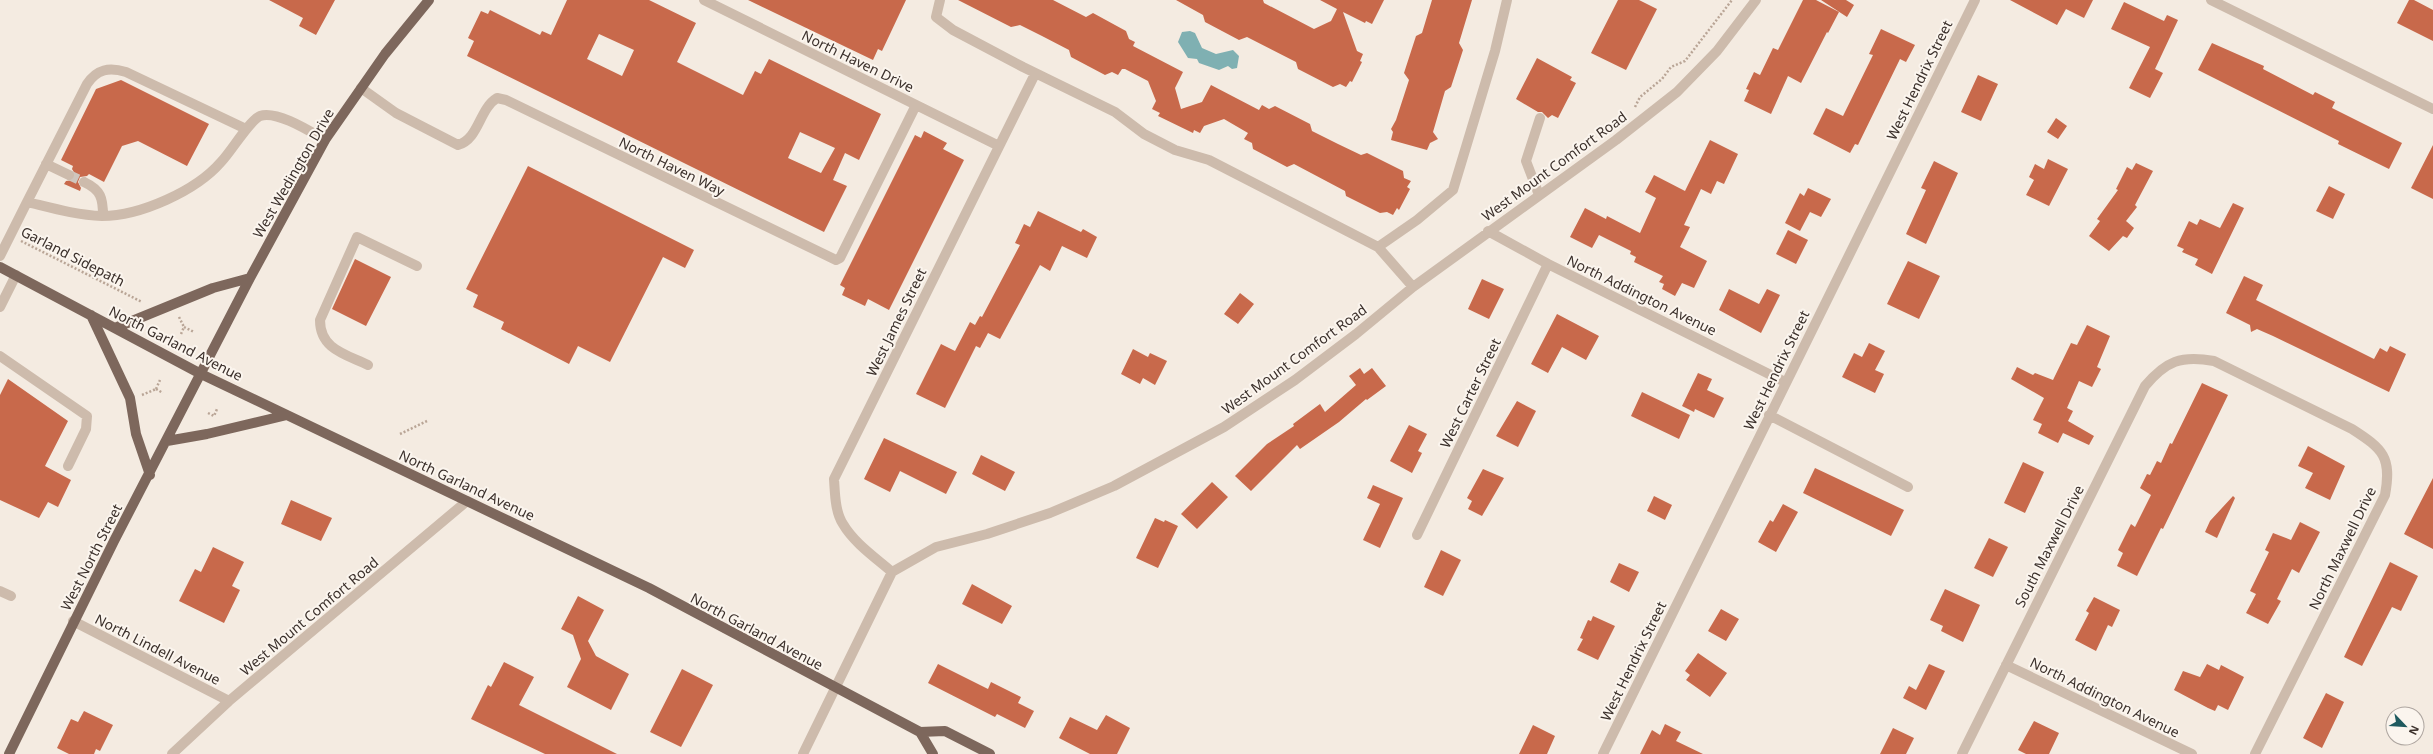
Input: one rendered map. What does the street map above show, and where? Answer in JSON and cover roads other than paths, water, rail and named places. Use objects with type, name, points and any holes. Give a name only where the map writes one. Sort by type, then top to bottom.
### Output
[{"type":"main road","name":"West Wedington Drive","points":[[201,374],[250,278],[325,140],[361,88],[429,0]]},
{"type":"main road","name":"North Garland Avenue","points":[[0,267],[201,374],[649,588],[920,732],[945,731],[990,754]]},
{"type":"main road","points":[[114,328],[213,288],[250,278]]},
{"type":"main road","points":[[91,315],[130,398],[136,434],[150,475]]},
{"type":"main road","name":"West North Street","points":[[9,754],[74,621],[201,374]]},
{"type":"main road","points":[[167,441],[207,434],[287,415]]},
{"type":"main road","points":[[920,732],[933,754]]},
{"type":"street","name":"North Haven Drive","points":[[704,0],[999,146]]},
{"type":"street","points":[[940,0],[936,17],[953,30],[1035,74],[1115,112],[1144,134],[1175,150],[1209,160],[1378,247],[1413,287]]},
{"type":"street","points":[[1378,247],[1417,220],[1453,190],[1495,51],[1507,0]]},
{"type":"street","name":"West Mount Comfort Road","points":[[892,572],[936,548],[987,534],[1050,513],[1114,486],[1224,427],[1295,380],[1356,334],[1413,287],[1677,92],[1717,52],[1756,0]]},
{"type":"street","name":"West Hendrix Street","points":[[1603,754],[1769,414],[1975,0]]},
{"type":"street","points":[[2211,0],[2433,109]]},
{"type":"street","points":[[0,256],[87,84],[92,76],[107,68],[126,72],[246,129]]},
{"type":"street","name":"West James Street","points":[[892,572],[868,552],[842,524],[835,498],[834,479],[1035,74]]},
{"type":"street","name":"North Haven Way","points":[[361,88],[396,113],[458,144],[465,142],[472,136],[488,103],[497,98],[506,100],[836,260],[840,258],[916,105]]},
{"type":"street","points":[[27,202],[76,214],[103,216],[155,204],[192,188],[211,175],[235,147],[250,123],[261,116],[272,116],[306,129],[325,140]]},
{"type":"street","points":[[1539,195],[1526,161],[1540,118]]},
{"type":"street","points":[[46,164],[69,174]]},
{"type":"street","points":[[84,182],[100,193],[103,202],[103,216]]},
{"type":"street","name":"North Addington Avenue","points":[[1488,231],[1548,264],[1785,382]]},
{"type":"street","points":[[368,365],[331,347],[320,332],[320,320],[357,237],[417,266]]},
{"type":"street","name":"West Carter Street","points":[[1417,535],[1548,264]]},
{"type":"street","points":[[0,307],[16,275]]},
{"type":"street","points":[[0,356],[87,416],[86,430],[68,466]]},
{"type":"street","name":"North Maxwell Drive","points":[[2174,361],[2194,357],[2214,361],[2352,429],[2372,442],[2383,453],[2389,474],[2385,495],[2255,754]]},
{"type":"street","name":"South Maxwell Drive","points":[[1962,754],[2145,386],[2157,371],[2174,361]]},
{"type":"street","points":[[1769,414],[1908,487]]},
{"type":"street","name":"West Mount Comfort Road","points":[[172,754],[229,701],[467,501]]},
{"type":"street","points":[[803,754],[892,572]]},
{"type":"street","points":[[0,591],[11,596]]},
{"type":"street","name":"North Lindell Avenue","points":[[74,621],[229,701]]},
{"type":"street","name":"North Addington Avenue","points":[[2006,665],[2192,754]]},
{"type":"water","points":[[1190,31],[1195,33],[1202,48],[1216,54],[1233,50],[1239,56],[1237,68],[1232,69],[1228,66],[1219,70],[1199,63],[1197,59],[1188,58],[1178,42],[1182,32]]},
{"type":"tunnel","points":[[69,175],[84,182]]}]
